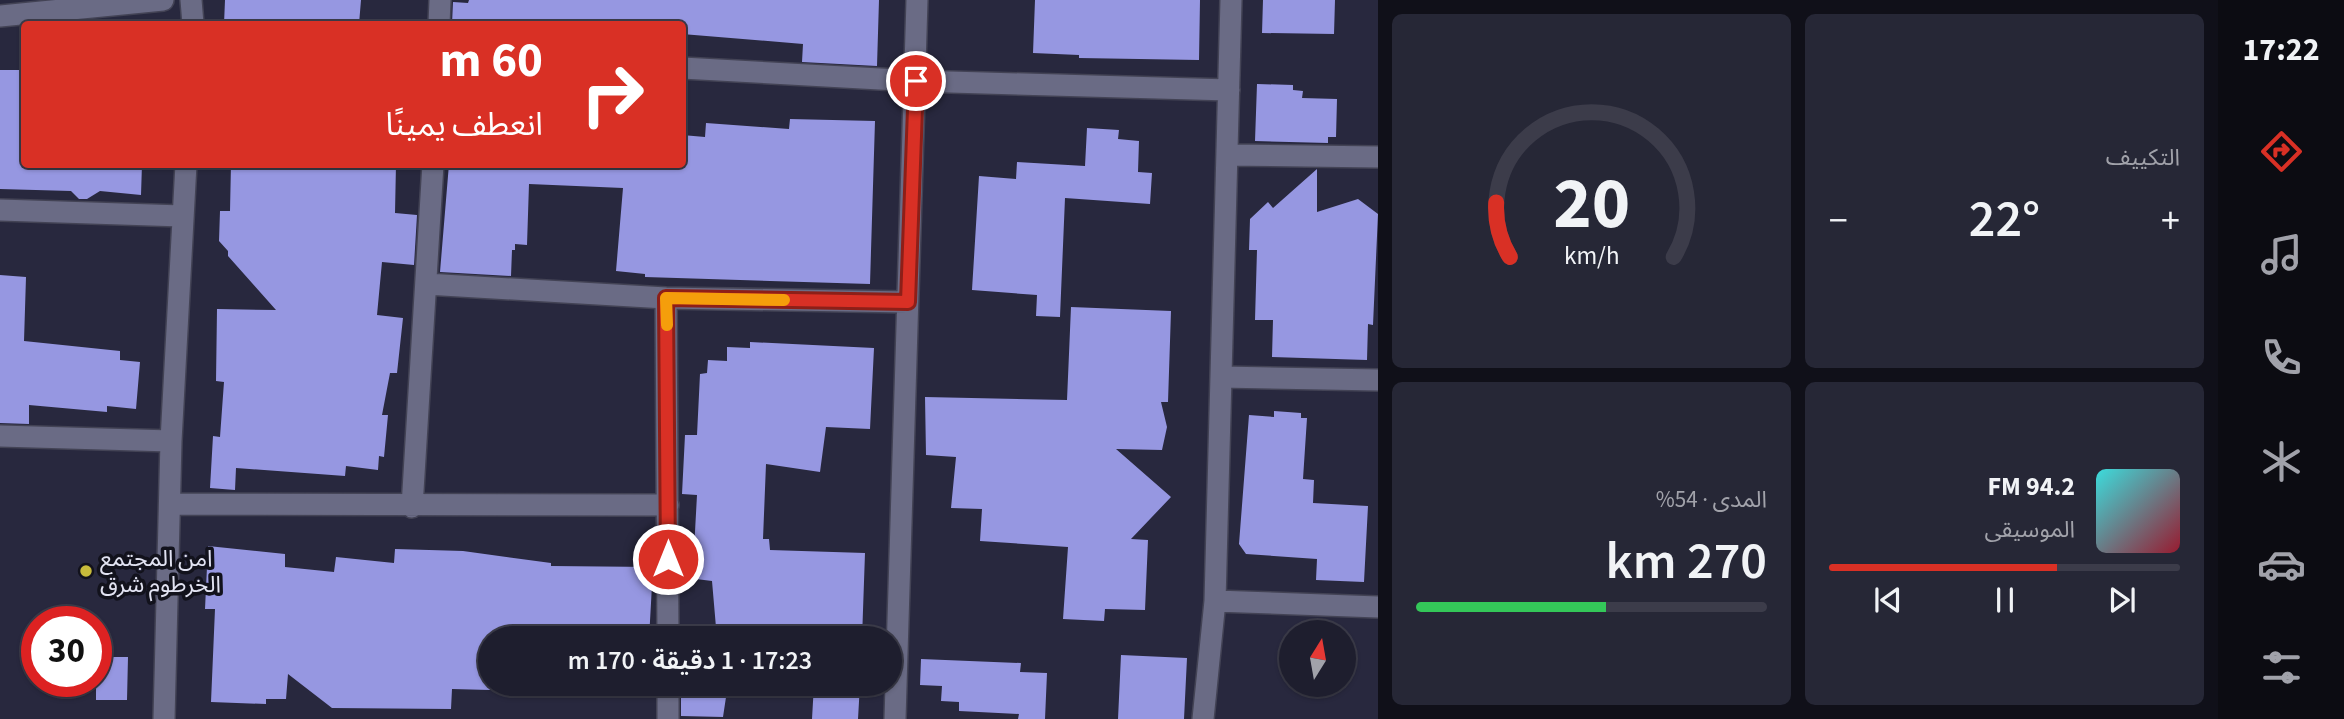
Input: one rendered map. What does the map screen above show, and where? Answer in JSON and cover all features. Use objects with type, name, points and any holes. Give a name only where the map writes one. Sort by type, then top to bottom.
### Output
[{"type":"street","points":[[0,16],[163,0]]},
{"type":"street","points":[[191,0],[193,21]]},
{"type":"street","points":[[439,21],[440,0]]},
{"type":"street","points":[[895,719],[917,0]]},
{"type":"street","points":[[1203,719],[1215,601],[1231,0]]},
{"type":"street","points":[[686,68],[916,81],[1229,90]]},
{"type":"street","points":[[1227,155],[1378,157]]},
{"type":"street","points":[[164,719],[171,441],[186,168]]},
{"type":"street","points":[[412,507],[433,168]]},
{"type":"street","points":[[0,210],[182,216]]},
{"type":"street","points":[[426,284],[666,298],[908,302]]},
{"type":"street","points":[[666,298],[668,626]]},
{"type":"street","points":[[1221,377],[1378,380]]},
{"type":"street","points":[[0,436],[171,441]]},
{"type":"street","points":[[171,505],[668,505]]},
{"type":"street","points":[[1215,601],[1378,607]]},
{"type":"street","points":[[668,696],[668,719]]},
{"type":"building","points":[[225,0],[361,0],[359,21],[224,21]]},
{"type":"building","points":[[469,0],[879,0],[877,66],[802,62],[803,44],[686,34],[686,21],[452,21],[453,2],[468,3]]},
{"type":"building","points":[[1035,0],[1200,0],[1199,60],[1079,58],[1079,55],[1033,53]]},
{"type":"building","points":[[1263,0],[1335,0],[1334,34],[1262,33]]},
{"type":"building","points":[[0,70],[21,70],[21,168],[142,168],[141,195],[100,191],[87,199],[79,199],[71,191],[0,189]]},
{"type":"building","points":[[1257,84],[1293,85],[1293,90],[1303,91],[1302,98],[1337,99],[1336,137],[1328,137],[1328,143],[1255,141]]},
{"type":"building","points":[[790,119],[875,121],[870,284],[645,277],[645,274],[616,271],[623,188],[529,184],[527,245],[515,244],[515,250],[512,250],[511,276],[440,272],[449,168],[686,168],[686,135],[705,137],[706,123],[789,129]]},
{"type":"building","points":[[1087,128],[1119,130],[1118,139],[1139,141],[1138,172],[1152,173],[1150,204],[1065,198],[1060,317],[1036,316],[1037,295],[972,290],[979,176],[1016,179],[1017,162],[1085,166]]},
{"type":"building","points":[[231,168],[396,168],[395,213],[417,215],[414,265],[382,262],[377,315],[403,318],[397,373],[390,373],[382,415],[388,415],[384,457],[379,456],[378,470],[346,466],[345,476],[236,468],[235,490],[210,488],[213,436],[220,437],[224,382],[216,381],[217,309],[276,310],[228,256],[228,251],[219,241],[220,211],[230,211]]},
{"type":"building","points":[[1317,169],[1317,212],[1358,199],[1378,214],[1373,325],[1368,324],[1367,360],[1272,357],[1273,320],[1255,320],[1257,250],[1249,250],[1250,219],[1268,202],[1273,208]]},
{"type":"building","points":[[0,275],[26,277],[24,341],[120,351],[120,360],[140,362],[136,409],[107,406],[107,412],[29,405],[29,424],[0,423]]},
{"type":"building","points":[[1071,307],[1171,311],[1168,402],[1161,402],[1167,427],[1162,450],[1116,449],[1171,497],[1131,539],[1148,540],[1145,610],[1105,609],[1104,621],[1063,619],[1068,547],[980,541],[982,509],[951,508],[956,457],[926,455],[925,397],[1067,400]]},
{"type":"building","points":[[750,342],[874,348],[870,429],[826,427],[820,472],[766,464],[763,539],[769,539],[770,550],[865,553],[862,626],[716,626],[712,581],[696,579],[700,553],[694,550],[697,495],[682,494],[685,435],[697,435],[700,374],[707,373],[708,360],[727,361],[727,347],[750,348]]},
{"type":"building","points":[[1274,411],[1301,413],[1301,418],[1307,418],[1303,479],[1314,480],[1313,503],[1368,506],[1364,582],[1316,580],[1317,559],[1246,554],[1239,544],[1249,415],[1274,417]]},
{"type":"building","points":[[208,546],[285,554],[285,567],[334,572],[336,557],[394,563],[395,549],[463,551],[551,563],[551,566],[653,567],[650,626],[478,626],[478,690],[452,689],[451,709],[332,708],[288,674],[286,699],[266,699],[266,704],[211,702],[215,609],[205,609]]},
{"type":"building","points":[[1121,655],[1187,658],[1184,719],[1118,719]]},
{"type":"building","points":[[112,657],[128,657],[127,700],[96,700],[96,697],[112,697]]},
{"type":"building","points":[[921,659],[1021,663],[1020,672],[1047,673],[1045,719],[1018,719],[1019,714],[959,711],[959,702],[941,701],[942,686],[920,685]]},
{"type":"building","points":[[681,696],[726,696],[723,717],[681,716]]},
{"type":"building","points":[[813,696],[859,696],[858,719],[812,719]]},
{"type":"slow traffic","points":[[667,325],[666,298],[784,300]]},
{"type":"place","name":"امن المجتمع الخرطوم شرق","points":[[86,571]]},
{"type":"route","points":[[668,559],[666,298],[908,302],[916,81]]}]
